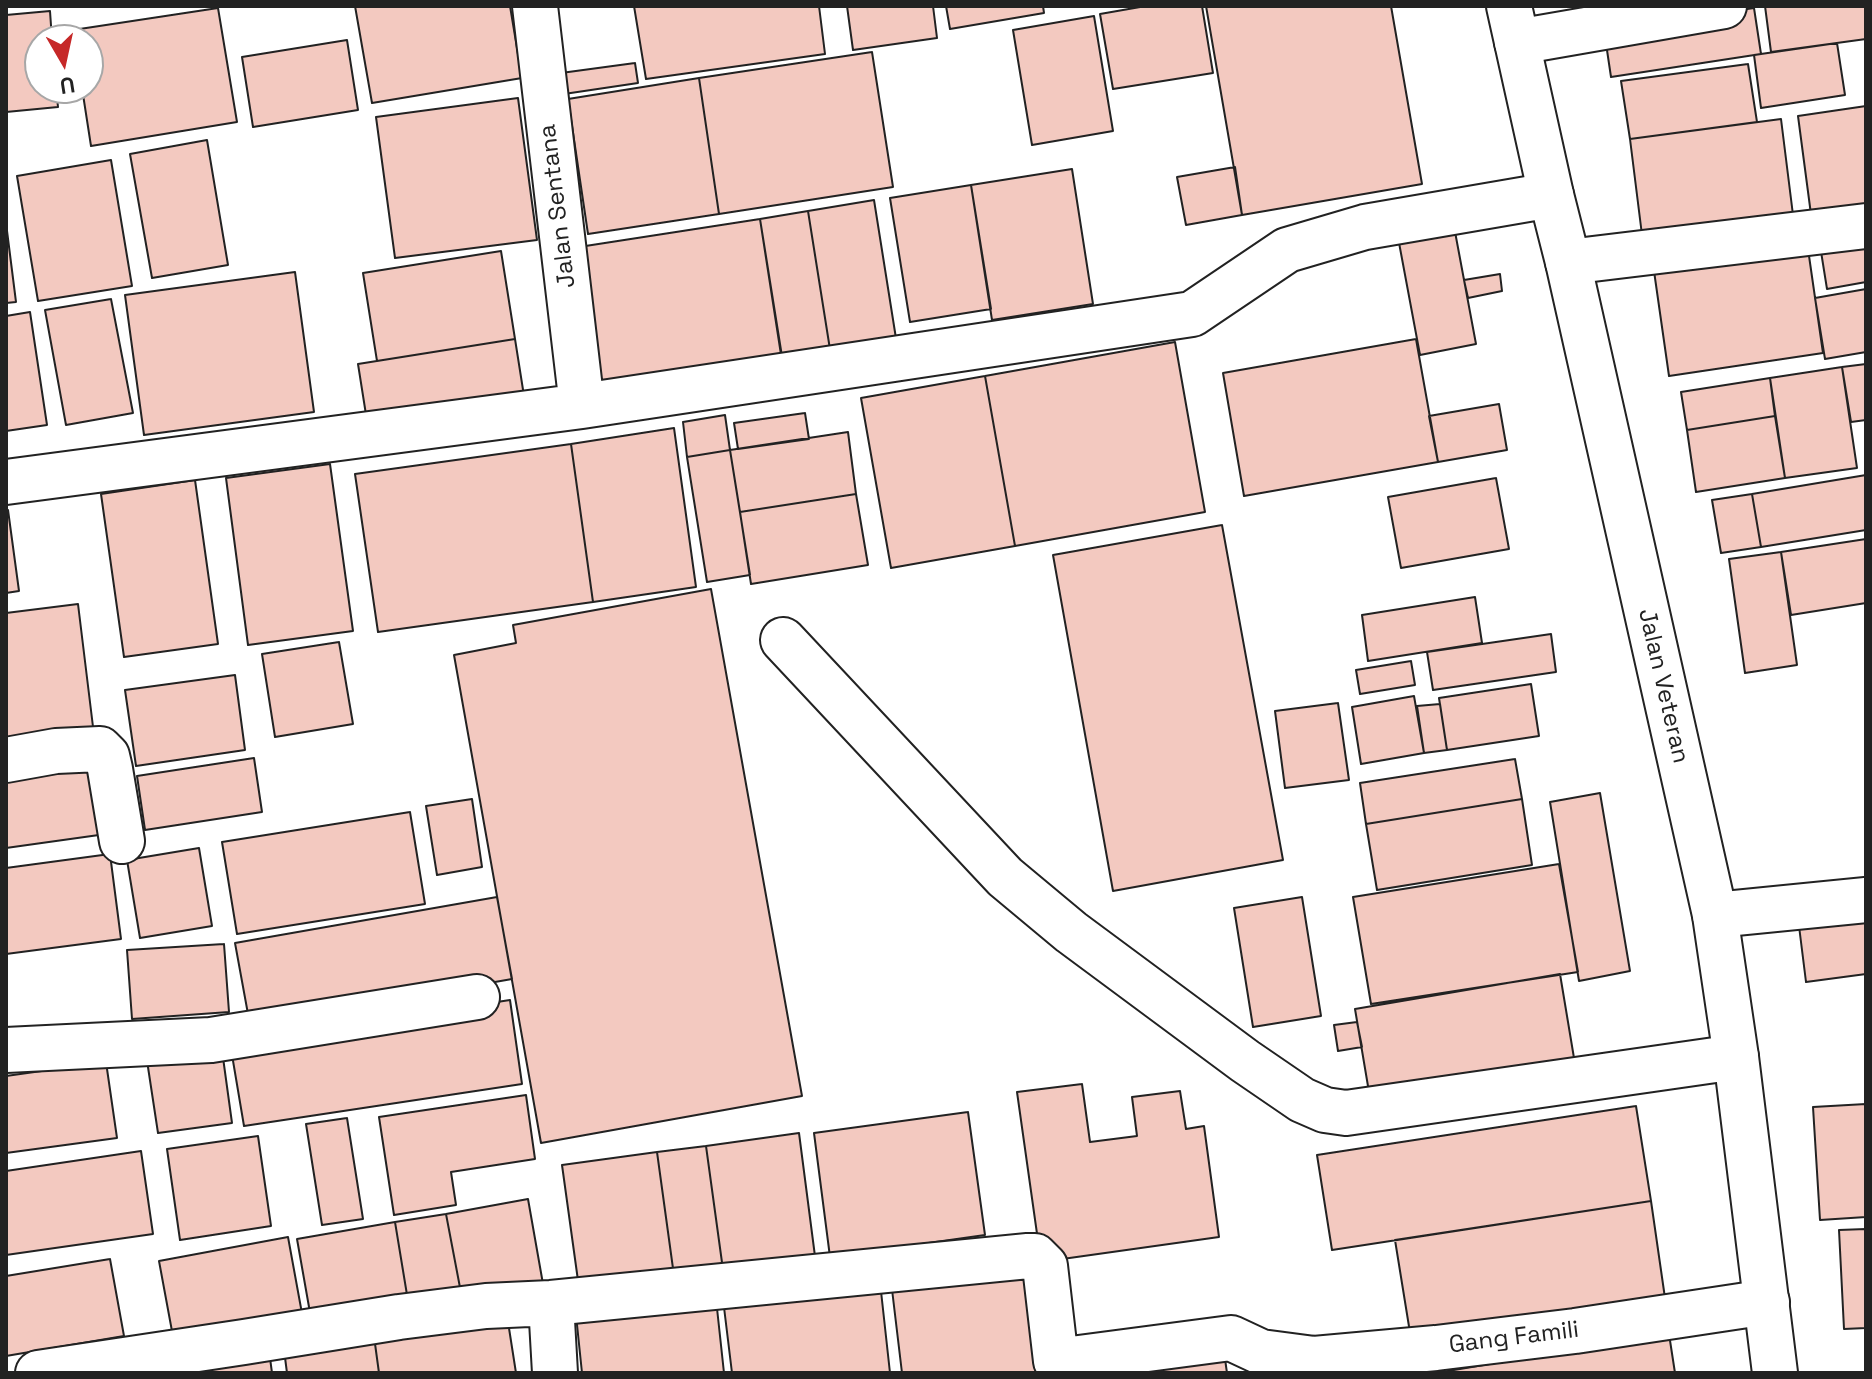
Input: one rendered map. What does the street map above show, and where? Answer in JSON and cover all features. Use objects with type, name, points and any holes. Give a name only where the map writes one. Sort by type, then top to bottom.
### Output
[{"type":"street","name":"Jalan Sentana","points":[[535,6],[582,406]]},
{"type":"street","points":[[1513,24],[1724,6]]},
{"type":"street","name":"Jalan Veteran","points":[[1513,24],[1715,915],[1775,1373]]},
{"type":"street","points":[[6,482],[582,406],[1192,314],[1287,250],[1365,227],[1551,195]]},
{"type":"street","points":[[1568,262],[1866,226]]},
{"type":"street","points":[[783,640],[1005,877],[1071,932],[1302,1100],[1325,1110],[1346,1113],[1736,1057]]},
{"type":"street","points":[[6,760],[56,751],[100,749],[107,756],[122,841]]},
{"type":"street","points":[[1715,915],[1866,900]]},
{"type":"street","points":[[6,1050],[211,1040],[477,997]]},
{"type":"street","name":"Gang Famili","points":[[551,1303],[1035,1256],[1045,1266],[1056,1361],[1231,1338],[1261,1352],[1314,1359],[1400,1352],[1575,1331],[1767,1302]]},
{"type":"street","points":[[38,1373],[399,1317],[486,1306],[551,1303],[555,1373]]},
{"type":"building","points":[[355,6],[510,6],[522,78],[372,103]]},
{"type":"building","points":[[634,6],[819,6],[825,54],[646,79]]},
{"type":"building","points":[[847,6],[933,6],[937,38],[853,50]]},
{"type":"building","points":[[946,6],[1043,6],[1044,13],[950,29]]},
{"type":"building","points":[[1146,6],[1202,6],[1213,73],[1113,89],[1100,14]]},
{"type":"building","points":[[1206,6],[1391,6],[1422,184],[1242,215]]},
{"type":"building","points":[[1765,6],[1866,6],[1866,39],[1771,52]]},
{"type":"building","points":[[218,8],[237,122],[91,146],[84,104],[104,104],[104,25]]},
{"type":"building","points":[[1754,8],[1761,54],[1611,77],[1604,30]]},
{"type":"building","points":[[50,11],[51,24],[24,24],[24,104],[58,104],[58,107],[6,112],[6,15]]},
{"type":"building","points":[[1094,16],[1113,131],[1032,145],[1013,30]]},
{"type":"building","points":[[347,40],[358,110],[253,127],[242,57]]},
{"type":"building","points":[[1837,43],[1845,95],[1761,108],[1754,55]]},
{"type":"building","points":[[872,52],[893,187],[719,214],[699,78]]},
{"type":"building","points":[[635,63],[638,83],[564,94],[561,73]]},
{"type":"building","points":[[1748,64],[1757,122],[1630,139],[1621,81]]},
{"type":"building","points":[[699,78],[719,214],[588,234],[568,99]]},
{"type":"building","points":[[518,98],[537,240],[395,258],[376,117]]},
{"type":"building","points":[[1866,106],[1866,214],[1812,222],[1798,116]]},
{"type":"building","points":[[1781,119],[1794,223],[1643,243],[1630,139]]},
{"type":"building","points":[[207,140],[228,265],[152,278],[130,154]]},
{"type":"building","points":[[111,160],[132,286],[38,301],[17,176]]},
{"type":"building","points":[[1235,167],[1242,215],[1186,225],[1177,177]]},
{"type":"building","points":[[1072,169],[1093,304],[992,320],[971,185]]},
{"type":"building","points":[[971,185],[991,309],[910,322],[890,198]]},
{"type":"building","points":[[874,200],[898,351],[832,362],[808,211]]},
{"type":"building","points":[[808,211],[832,362],[784,369],[760,219]]},
{"type":"building","points":[[760,219],[782,361],[602,390],[579,247]]},
{"type":"building","points":[[1453,221],[1476,344],[1420,355],[1397,232]]},
{"type":"building","points":[[6,223],[16,302],[6,303]]},
{"type":"building","points":[[1866,231],[1866,282],[1827,289],[1819,239]]},
{"type":"building","points":[[1807,242],[1823,353],[1669,376],[1653,264]]},
{"type":"building","points":[[501,251],[515,339],[377,361],[363,273]]},
{"type":"building","points":[[295,272],[314,412],[144,435],[125,295]]},
{"type":"building","points":[[1500,274],[1502,291],[1468,298],[1464,280]]},
{"type":"building","points":[[1866,289],[1866,352],[1825,359],[1815,298]]},
{"type":"building","points":[[111,299],[133,413],[66,425],[45,310]]},
{"type":"building","points":[[30,312],[47,425],[6,431],[6,316]]},
{"type":"building","points":[[515,339],[524,396],[367,421],[358,364]]},
{"type":"building","points":[[1416,339],[1438,462],[1244,496],[1223,373]]},
{"type":"building","points":[[1175,342],[1205,512],[1015,546],[985,376]]},
{"type":"building","points":[[1866,364],[1866,420],[1851,422],[1842,367]]},
{"type":"building","points":[[1842,367],[1857,468],[1785,478],[1770,378]]},
{"type":"building","points":[[985,376],[1015,546],[891,568],[861,398]]},
{"type":"building","points":[[1770,378],[1775,416],[1687,430],[1681,392]]},
{"type":"building","points":[[1499,404],[1507,450],[1438,462],[1429,416]]},
{"type":"building","points":[[805,413],[809,439],[738,449],[734,423]]},
{"type":"building","points":[[725,415],[730,450],[687,457],[683,422]]},
{"type":"building","points":[[1775,416],[1785,478],[1696,492],[1687,430]]},
{"type":"building","points":[[674,428],[696,587],[593,602],[571,444]]},
{"type":"building","points":[[848,432],[856,494],[740,512],[730,450]]},
{"type":"building","points":[[571,444],[593,602],[378,632],[355,474]]},
{"type":"building","points":[[730,450],[750,575],[707,582],[687,457]]},
{"type":"building","points":[[330,464],[353,631],[248,645],[226,478]]},
{"type":"building","points":[[1866,475],[1866,530],[1761,547],[1752,494]]},
{"type":"building","points":[[1496,478],[1509,549],[1401,568],[1388,497]]},
{"type":"building","points":[[195,480],[218,644],[124,657],[101,494]]},
{"type":"building","points":[[856,494],[868,565],[751,584],[740,512]]},
{"type":"building","points":[[1752,494],[1761,547],[1721,553],[1712,500]]},
{"type":"building","points":[[6,511],[19,591],[6,593]]},
{"type":"building","points":[[1222,525],[1283,860],[1113,891],[1053,555]]},
{"type":"building","points":[[1866,539],[1866,603],[1791,615],[1781,552]]},
{"type":"building","points":[[1781,552],[1797,665],[1745,673],[1729,559]]},
{"type":"building","points":[[711,589],[802,1096],[541,1143],[454,655],[516,643],[513,625]]},
{"type":"building","points":[[1475,597],[1482,643],[1368,661],[1362,615]]},
{"type":"building","points":[[78,604],[94,735],[6,746],[6,613]]},
{"type":"building","points":[[1551,634],[1556,672],[1433,690],[1427,652]]},
{"type":"building","points":[[339,642],[353,724],[275,737],[262,654]]},
{"type":"building","points":[[1411,661],[1415,685],[1360,694],[1356,670]]},
{"type":"building","points":[[235,675],[245,750],[136,766],[125,690]]},
{"type":"building","points":[[1531,684],[1539,736],[1447,750],[1439,698]]},
{"type":"building","points":[[1414,696],[1424,753],[1361,764],[1352,707]]},
{"type":"building","points":[[1338,703],[1349,780],[1285,788],[1275,711]]},
{"type":"building","points":[[1440,704],[1447,750],[1424,753],[1417,706]]},
{"type":"building","points":[[95,757],[106,834],[6,848],[6,770]]},
{"type":"building","points":[[254,758],[262,812],[145,830],[137,776]]},
{"type":"building","points":[[1515,759],[1522,799],[1366,824],[1360,783]]},
{"type":"building","points":[[1600,793],[1630,971],[1579,981],[1550,802]]},
{"type":"building","points":[[472,799],[482,867],[437,875],[426,806]]},
{"type":"building","points":[[1522,799],[1532,865],[1377,890],[1366,824]]},
{"type":"building","points":[[410,812],[425,904],[237,934],[222,842]]},
{"type":"building","points":[[199,848],[212,926],[140,938],[127,860]]},
{"type":"building","points":[[110,854],[121,939],[6,954],[6,868]]},
{"type":"building","points":[[1559,864],[1578,972],[1371,1004],[1353,897]]},
{"type":"building","points":[[497,897],[512,979],[250,1025],[235,943]]},
{"type":"building","points":[[1302,897],[1321,1016],[1253,1027],[1234,908]]},
{"type":"building","points":[[1866,918],[1866,974],[1806,982],[1799,926]]},
{"type":"building","points":[[224,944],[229,1012],[132,1019],[127,950]]},
{"type":"building","points":[[1560,974],[1575,1064],[1370,1098],[1355,1009]]},
{"type":"building","points":[[510,1000],[522,1084],[244,1126],[230,1043]]},
{"type":"building","points":[[1357,1022],[1362,1047],[1338,1051],[1334,1025]]},
{"type":"building","points":[[221,1043],[232,1123],[158,1133],[146,1054]]},
{"type":"building","points":[[106,1062],[117,1138],[6,1153],[6,1076]]},
{"type":"building","points":[[1082,1084],[1090,1142],[1137,1136],[1132,1097],[1180,1091],[1186,1129],[1204,1126],[1219,1237],[1041,1262],[1017,1092]]},
{"type":"building","points":[[526,1095],[535,1159],[451,1172],[456,1205],[394,1215],[379,1117]]},
{"type":"building","points":[[1866,1104],[1866,1217],[1820,1220],[1813,1107]]},
{"type":"building","points":[[1636,1106],[1651,1201],[1332,1250],[1317,1155]]},
{"type":"building","points":[[968,1112],[985,1235],[830,1257],[814,1133]]},
{"type":"building","points":[[347,1118],[363,1219],[322,1225],[306,1124]]},
{"type":"building","points":[[799,1133],[816,1264],[724,1277],[706,1146]]},
{"type":"building","points":[[258,1136],[271,1226],[180,1240],[167,1149]]},
{"type":"building","points":[[706,1146],[724,1277],[675,1283],[657,1152]]},
{"type":"building","points":[[141,1151],[153,1234],[6,1255],[6,1171]]},
{"type":"building","points":[[657,1152],[675,1283],[580,1295],[562,1165]]},
{"type":"building","points":[[528,1199],[543,1284],[462,1298],[446,1214]]},
{"type":"building","points":[[1651,1201],[1666,1305],[1412,1345],[1395,1240]]},
{"type":"building","points":[[446,1214],[462,1298],[409,1307],[395,1222]]},
{"type":"building","points":[[395,1222],[409,1307],[312,1324],[297,1239]]},
{"type":"building","points":[[1866,1229],[1866,1328],[1844,1329],[1839,1230]]},
{"type":"building","points":[[288,1237],[303,1319],[174,1342],[159,1261]]},
{"type":"building","points":[[110,1259],[124,1336],[6,1356],[6,1276]]},
{"type":"building","points":[[1029,1264],[1043,1373],[902,1373],[891,1281]]},
{"type":"building","points":[[880,1282],[890,1373],[732,1373],[723,1299]]},
{"type":"building","points":[[716,1299],[724,1373],[582,1373],[576,1315]]},
{"type":"building","points":[[506,1309],[516,1373],[379,1373],[373,1329]]},
{"type":"building","points":[[373,1329],[379,1373],[287,1373],[283,1342]]},
{"type":"building","points":[[1669,1334],[1675,1373],[1436,1373]]},
{"type":"building","points":[[1223,1345],[1227,1373],[1071,1373]]},
{"type":"building","points":[[270,1358],[272,1373],[173,1373]]}]
